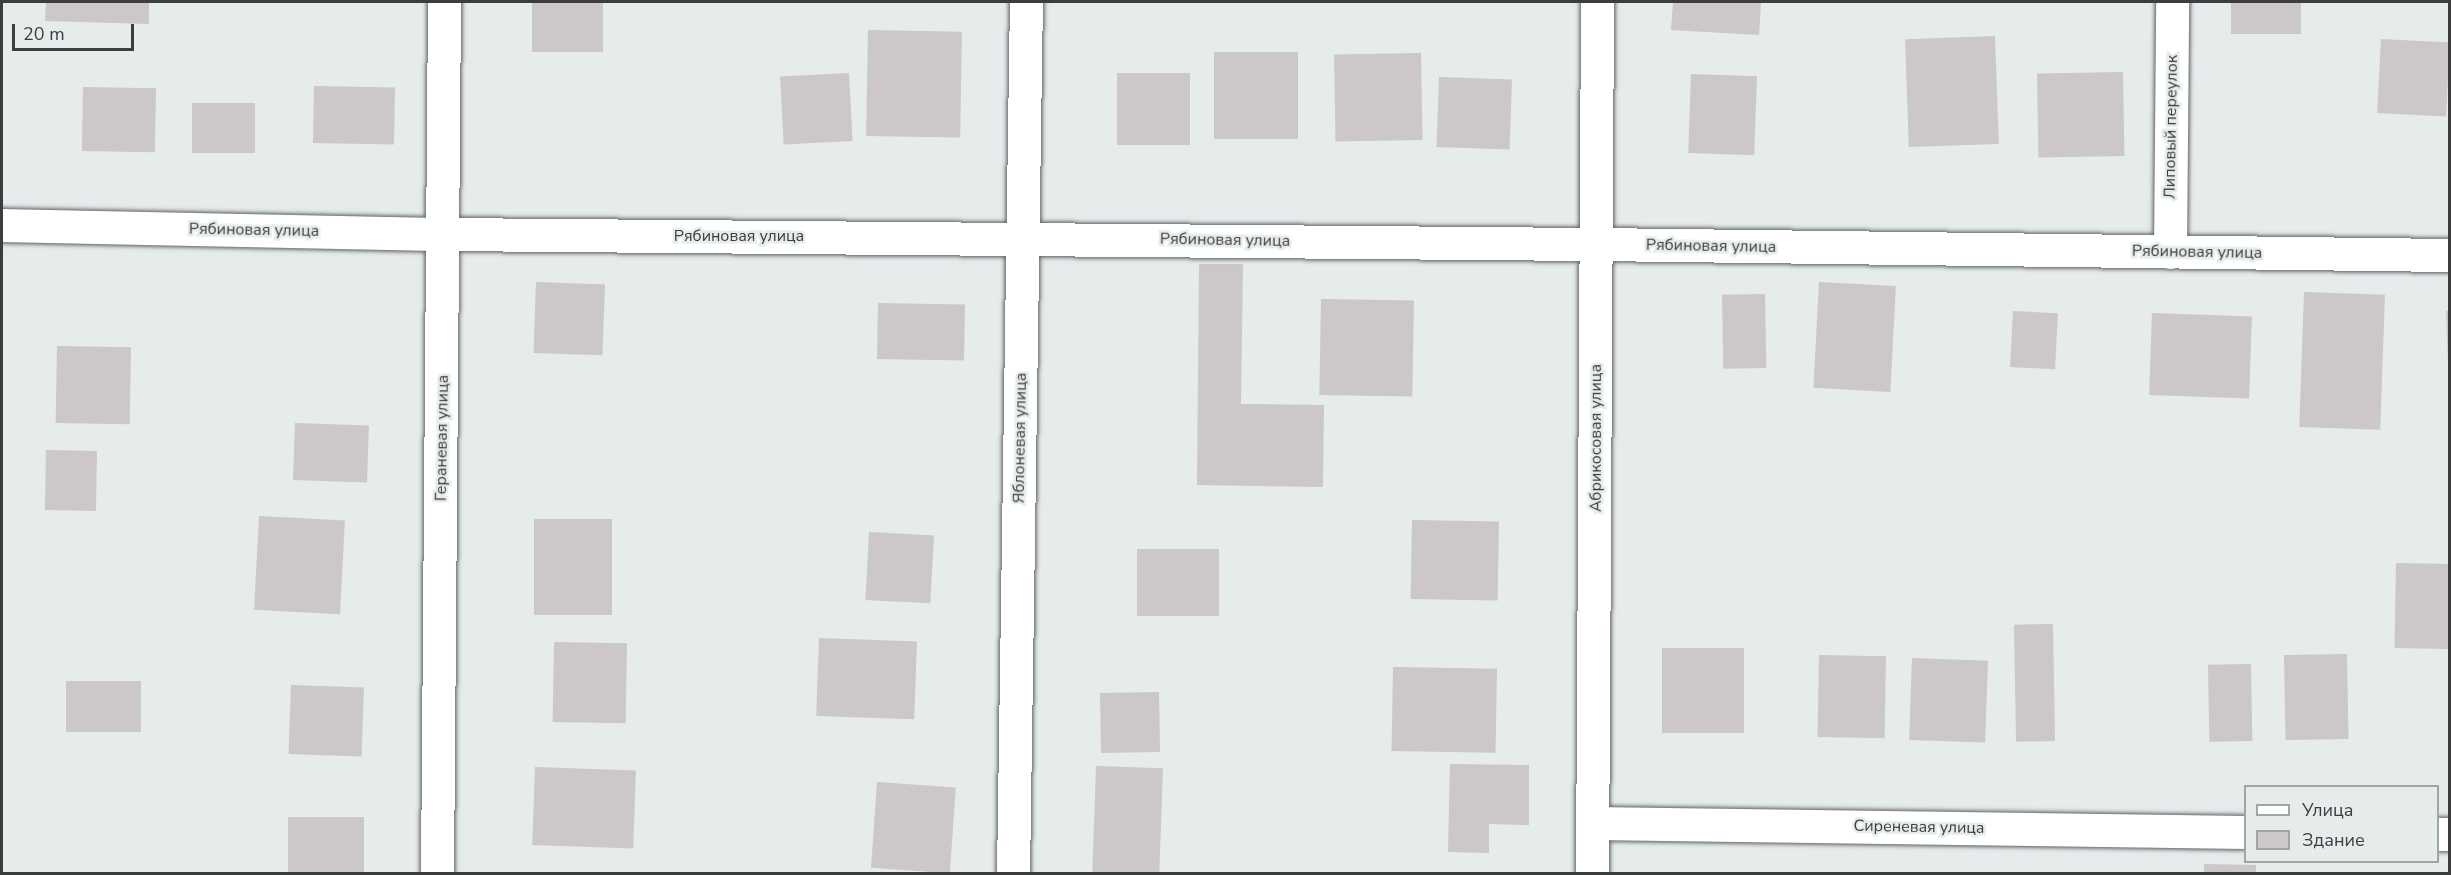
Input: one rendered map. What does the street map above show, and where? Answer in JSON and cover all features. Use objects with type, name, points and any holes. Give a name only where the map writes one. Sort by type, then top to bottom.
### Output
[{"type":"street","name":"Гераневая улица","points":[[437,873],[444,234],[444,2]]},
{"type":"street","name":"Яблоневая улица","points":[[1013,873],[1026,2]]},
{"type":"street","name":"Абрикосовая улица","points":[[1592,873],[1597,2]]},
{"type":"street","name":"Липовый переулок","points":[[2170,252],[2172,2]]},
{"type":"street","name":"Рябиновая улица","points":[[2,225],[444,234],[1597,244],[2450,255]]},
{"type":"street","name":"Сиреневая улица","points":[[1592,823],[2244,832]]},
{"type":"building","points":[[46,2],[149,2],[149,24],[45,21]]},
{"type":"building","points":[[532,2],[603,2],[603,52],[532,52]]},
{"type":"building","points":[[1673,2],[1761,2],[1759,35],[1671,30]]},
{"type":"building","points":[[2231,2],[2301,2],[2301,34],[2231,34]]},
{"type":"building","points":[[868,30],[962,32],[960,138],[866,136]]},
{"type":"building","points":[[1995,36],[1999,144],[1909,147],[1905,39]]},
{"type":"building","points":[[2381,39],[2450,43],[2446,117],[2377,113]]},
{"type":"building","points":[[1214,52],[1298,52],[1298,139],[1214,139]]},
{"type":"building","points":[[1421,53],[1423,140],[1336,142],[1334,55]]},
{"type":"building","points":[[2123,72],[2124,156],[2038,157],[2037,74]]},
{"type":"building","points":[[849,73],[853,141],[784,145],[780,77]]},
{"type":"building","points":[[1117,73],[1190,73],[1190,145],[1117,145]]},
{"type":"building","points":[[1691,74],[1757,76],[1754,155],[1688,153]]},
{"type":"building","points":[[1439,77],[1512,80],[1510,150],[1437,147]]},
{"type":"building","points":[[314,86],[395,87],[394,144],[313,143]]},
{"type":"building","points":[[83,87],[156,88],[155,152],[82,151]]},
{"type":"building","points":[[192,103],[255,103],[255,153],[192,153]]},
{"type":"building","points":[[1199,264],[1243,264],[1241,404],[1324,405],[1323,487],[1197,485]]},
{"type":"building","points":[[536,282],[605,284],[602,355],[534,353]]},
{"type":"building","points":[[1819,282],[1896,286],[1890,392],[1813,388]]},
{"type":"building","points":[[2304,292],[2385,295],[2380,430],[2299,427]]},
{"type":"building","points":[[1765,294],[1766,368],[1723,369],[1722,295]]},
{"type":"building","points":[[1321,299],[1414,301],[1412,397],[1319,395]]},
{"type":"building","points":[[878,303],[965,305],[964,361],[877,359]]},
{"type":"building","points":[[2013,311],[2058,313],[2055,369],[2010,367]]},
{"type":"building","points":[[2446,311],[2450,311],[2450,364],[2448,364]]},
{"type":"building","points":[[2152,313],[2252,316],[2249,398],[2149,395]]},
{"type":"building","points":[[57,346],[131,347],[130,424],[56,423]]},
{"type":"building","points":[[295,423],[369,426],[367,483],[293,480]]},
{"type":"building","points":[[46,450],[97,451],[96,511],[45,510]]},
{"type":"building","points":[[259,516],[345,521],[340,614],[254,610]]},
{"type":"building","points":[[534,519],[612,519],[612,615],[534,615]]},
{"type":"building","points":[[1412,520],[1499,522],[1498,601],[1411,599]]},
{"type":"building","points":[[869,532],[934,535],[930,603],[865,600]]},
{"type":"building","points":[[1137,549],[1219,549],[1219,616],[1137,616]]},
{"type":"building","points":[[2396,563],[2450,564],[2449,649],[2395,648]]},
{"type":"building","points":[[2053,624],[2055,741],[2016,742],[2014,625]]},
{"type":"building","points":[[819,638],[917,641],[914,719],[816,716]]},
{"type":"building","points":[[554,642],[627,643],[626,723],[553,722]]},
{"type":"building","points":[[1662,648],[1744,648],[1744,733],[1662,733]]},
{"type":"building","points":[[2347,654],[2348,739],[2285,740],[2284,655]]},
{"type":"building","points":[[1819,655],[1886,656],[1885,738],[1818,737]]},
{"type":"building","points":[[1912,658],[1988,661],[1985,743],[1909,740]]},
{"type":"building","points":[[2251,664],[2252,741],[2209,742],[2208,665]]},
{"type":"building","points":[[1393,667],[1497,669],[1496,753],[1392,751]]},
{"type":"building","points":[[66,681],[141,681],[141,732],[66,732]]},
{"type":"building","points":[[291,685],[364,688],[362,757],[289,754]]},
{"type":"building","points":[[1159,692],[1160,752],[1101,753],[1100,693]]},
{"type":"building","points":[[1450,764],[1529,765],[1529,825],[1489,824],[1489,853],[1448,852]]},
{"type":"building","points":[[1096,766],[1163,768],[1159,874],[1092,874]]},
{"type":"building","points":[[535,767],[636,771],[633,848],[532,845]]},
{"type":"building","points":[[877,782],[956,788],[950,873],[871,868]]},
{"type":"building","points":[[288,817],[364,817],[364,872],[288,872]]},
{"type":"building","points":[[2204,864],[2256,865],[2256,874],[2204,874]]}]
